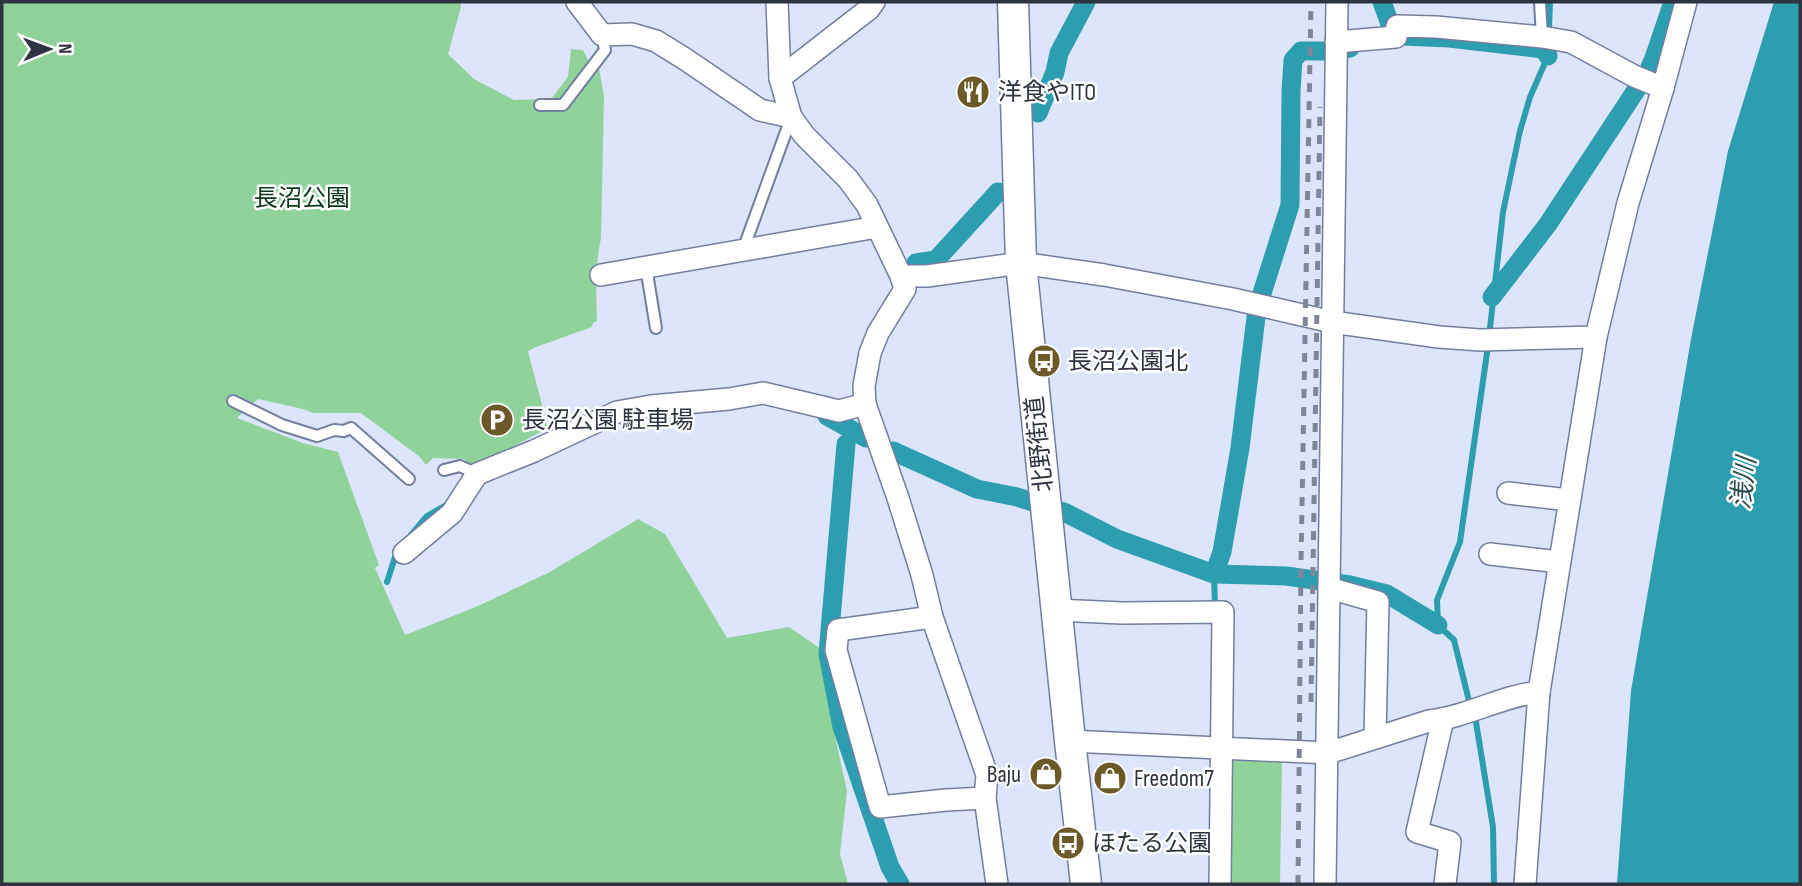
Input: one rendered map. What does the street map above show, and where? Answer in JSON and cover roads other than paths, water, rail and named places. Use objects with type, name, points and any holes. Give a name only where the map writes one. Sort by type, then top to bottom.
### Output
[{"type":"main road","name":"北野街道","points":[[1013,2],[1021,263],[1086,884]]},
{"type":"street","points":[[577,2],[602,35],[632,34],[656,41],[760,110],[791,117]]},
{"type":"street","points":[[777,2],[780,78],[791,117],[804,135],[848,179],[867,205],[905,289],[878,333],[870,353],[863,386],[865,404],[922,575],[932,617],[987,775],[985,798],[997,884]]},
{"type":"street","points":[[780,78],[869,9],[874,2]]},
{"type":"street","points":[[1325,884],[1337,2]]},
{"type":"street","points":[[1525,884],[1539,692],[1596,337],[1628,203],[1663,88],[1680,4]]},
{"type":"street","points":[[1336,42],[1396,37],[1397,26],[1542,37],[1571,42],[1634,76],[1663,88]]},
{"type":"street","points":[[601,275],[877,227]]},
{"type":"street","points":[[901,276],[927,276],[1021,263],[1233,299],[1332,322],[1439,337],[1480,340],[1596,337]]},
{"type":"street","points":[[404,553],[452,513],[477,474],[533,446],[617,412],[764,393],[839,411],[865,404]]},
{"type":"street","points":[[1508,493],[1569,500]]},
{"type":"street","points":[[1490,554],[1559,562]]},
{"type":"street","points":[[1329,588],[1378,602],[1375,738]]},
{"type":"street","points":[[1056,610],[1122,613],[1223,612],[1220,884]]},
{"type":"street","points":[[932,617],[838,630],[836,650],[880,807],[985,798]]},
{"type":"street","points":[[1070,741],[1328,753],[1429,721],[1523,694],[1539,692]]},
{"type":"street","points":[[1443,719],[1417,832],[1450,842],[1445,884]]},
{"type":"lane","points":[[1540,2],[1542,37]]},
{"type":"lane","points":[[540,105],[563,104],[605,50],[602,35]]},
{"type":"lane","points":[[743,250],[791,117]]},
{"type":"lane","points":[[646,267],[656,328]]},
{"type":"lane","points":[[233,401],[282,425],[317,436],[351,428],[409,479]]},
{"type":"lane","points":[[444,470],[460,466],[477,474]]},
{"type":"water","name":"浅川","points":[[1774,2],[1800,2],[1800,884],[1617,884],[1631,691],[1691,339],[1728,151]]},
{"type":"waterway","points":[[1038,113],[1055,72],[1059,53],[1086,2]]},
{"type":"waterway","points":[[1382,2],[1390,24],[1402,36],[1449,38],[1544,49],[1548,56]]},
{"type":"waterway","points":[[1494,884],[1493,827],[1475,716],[1454,640],[1438,625],[1437,600],[1460,542],[1488,346],[1503,212],[1520,131],[1530,97],[1548,56],[1550,2]]},
{"type":"waterway","points":[[1492,297],[1548,224],[1648,72],[1673,2]]},
{"type":"waterway","points":[[1214,574],[1222,552],[1240,448],[1257,309],[1290,205],[1293,60],[1301,51],[1350,48]]},
{"type":"waterway","points":[[916,263],[936,260],[998,192]]},
{"type":"waterway","points":[[827,416],[866,438]]},
{"type":"waterway","points":[[846,444],[828,654],[842,727],[890,867],[900,884]]},
{"type":"waterway","points":[[893,451],[977,489],[1017,497],[1064,512],[1117,539],[1214,574],[1286,576],[1350,585],[1387,594],[1438,625]]},
{"type":"waterway","points":[[411,535],[427,516],[448,504]]},
{"type":"waterway","points":[[387,582],[397,551]]},
{"type":"waterway","points":[[1214,574],[1215,607]]},
{"type":"railway","points":[[1298,884],[1311,2]]},
{"type":"railway","points":[[1311,702],[1320,107]]},
{"type":"place","name":"洋食やITO","points":[[973,92]]},
{"type":"place","name":"長沼公園北","points":[[1044,361]]},
{"type":"place","name":"長沼公園 駐車場","points":[[497,420]]},
{"type":"place","name":"Baju","points":[[1046,774]]},
{"type":"place","name":"Freedom7","points":[[1110,778]]},
{"type":"place","name":"ほたる公園","points":[[1068,843]]},
{"type":"park label","name":"長沼公園","points":[[302,198]]}]
